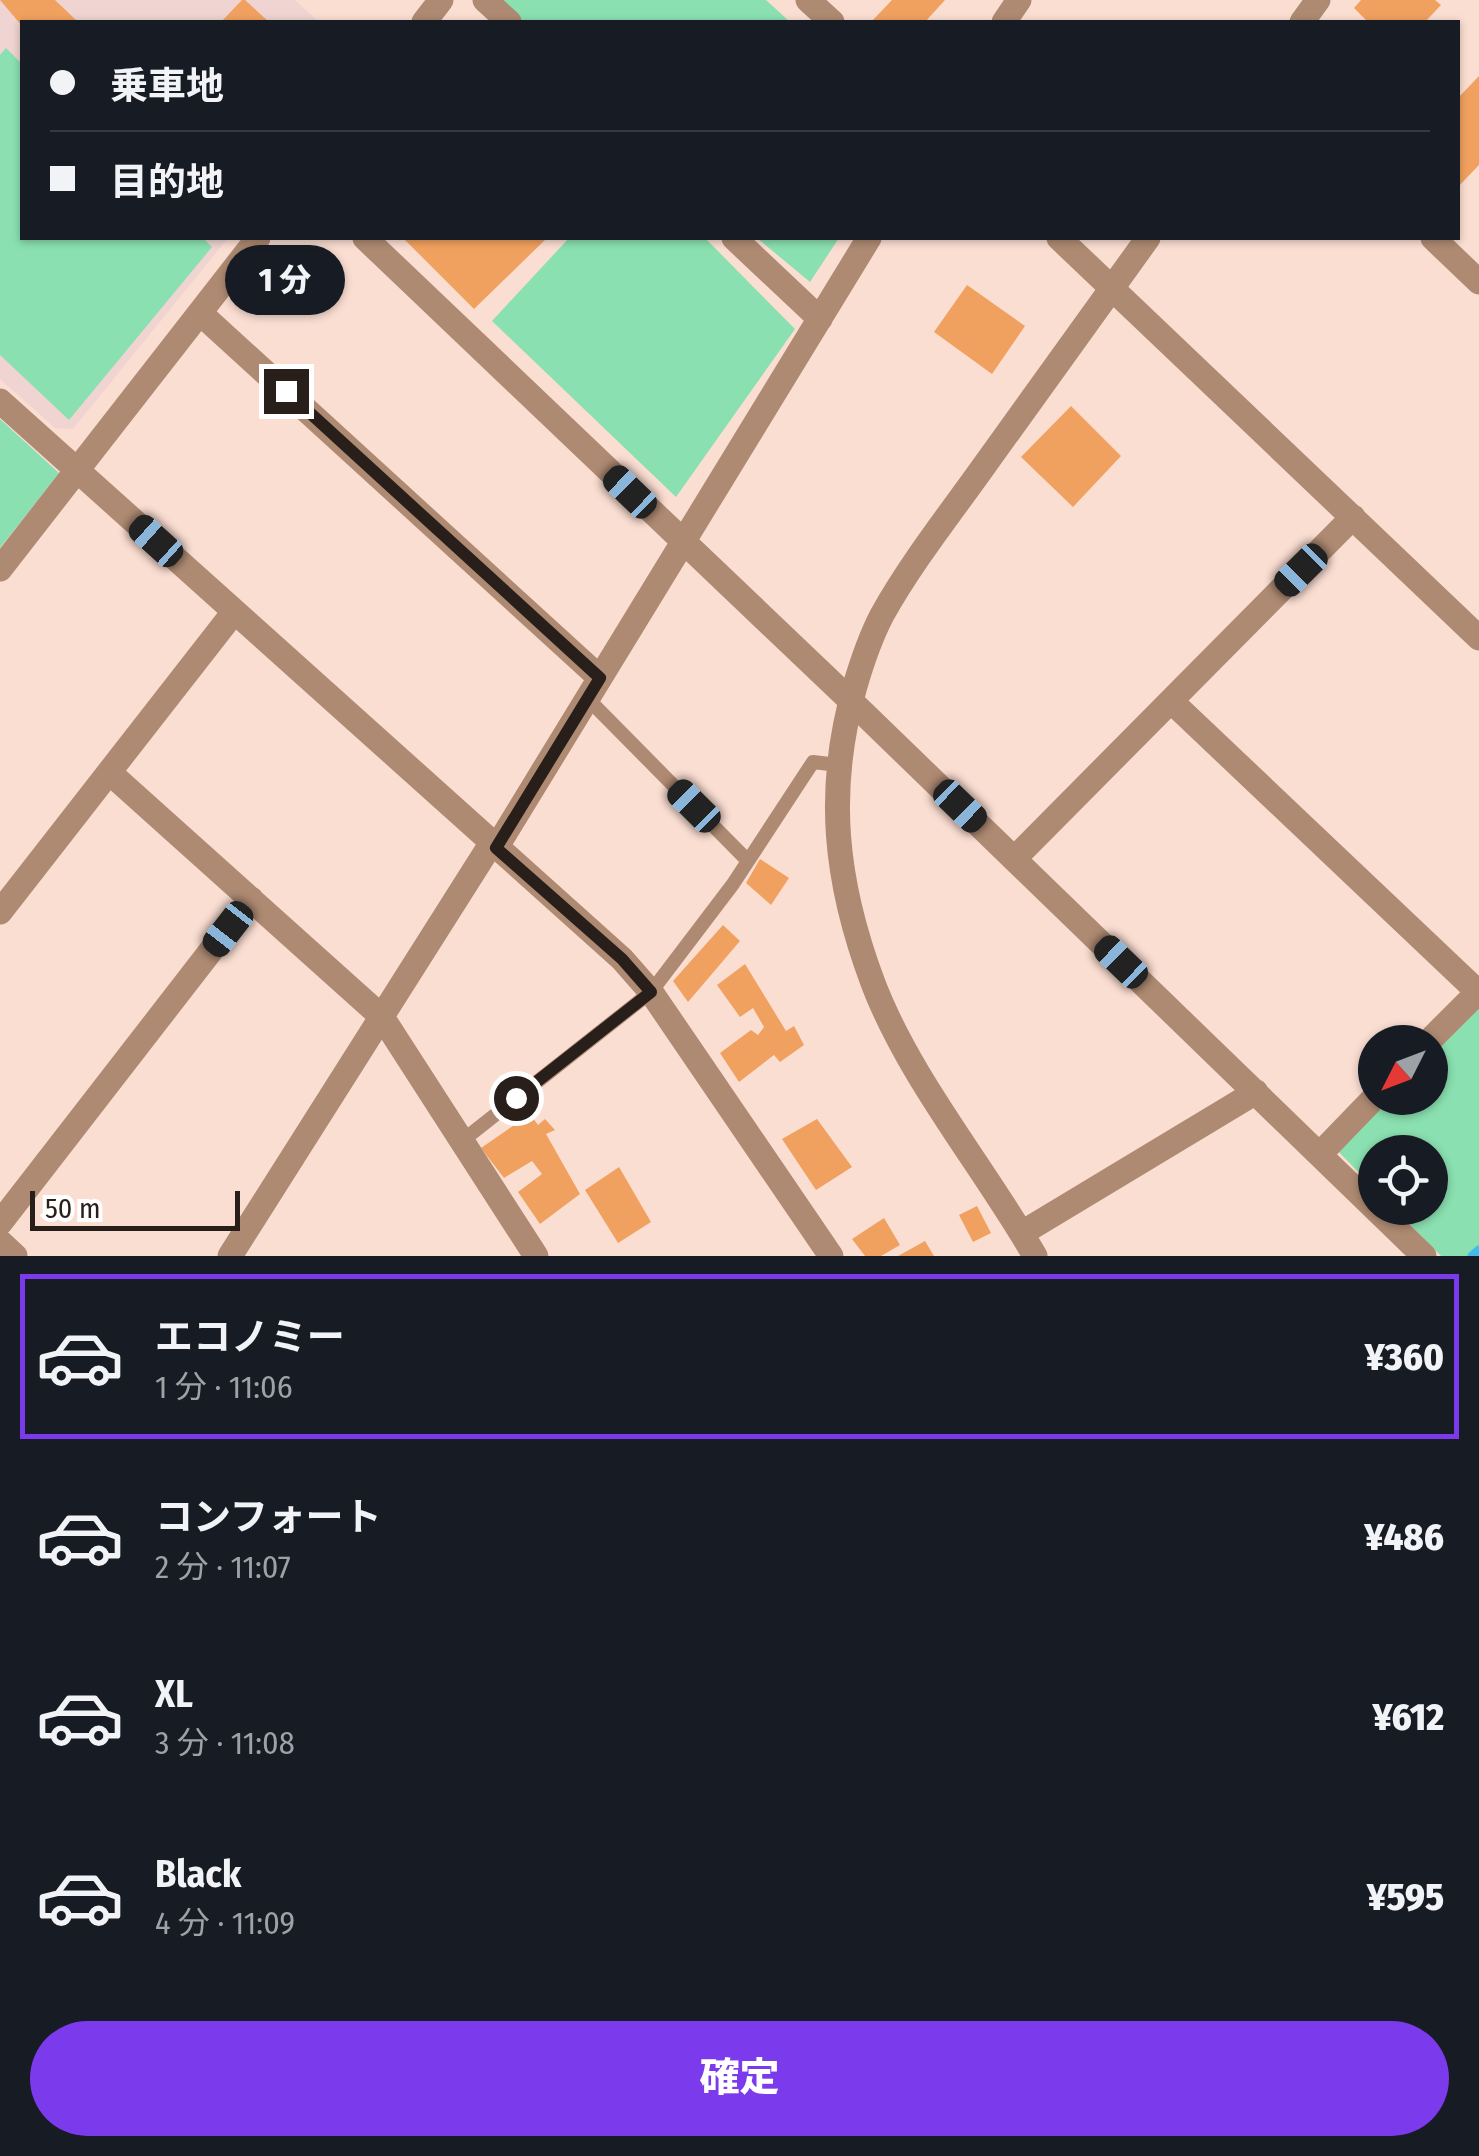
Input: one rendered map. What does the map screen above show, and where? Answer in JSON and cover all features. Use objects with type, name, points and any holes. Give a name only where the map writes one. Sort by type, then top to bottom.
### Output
[{"type":"street","points":[[426,20],[441,0]]},
{"type":"street","points":[[486,0],[507,20]]},
{"type":"street","points":[[808,0],[830,20]]},
{"type":"street","points":[[0,570],[256,240]]},
{"type":"street","points":[[367,240],[851,700],[1424,1256]]},
{"type":"street","points":[[736,240],[820,319]]},
{"type":"street","points":[[230,1256],[594,688],[868,240]]},
{"type":"street","points":[[1061,240],[1353,518],[1475,625]]},
{"type":"street","points":[[1147,240],[954,508],[882,616],[864,656],[851,700],[838,765],[838,853],[852,920],[874,985],[900,1042],[1025,1248],[1256,1092]]},
{"type":"street","points":[[1436,240],[1479,282]]},
{"type":"street","points":[[200,312],[594,688]]},
{"type":"street","points":[[0,400],[622,959],[651,992],[831,1256]]},
{"type":"street","points":[[1014,859],[1353,518]]},
{"type":"street","points":[[0,912],[234,612]]},
{"type":"street","points":[[1171,700],[1478,992],[1445,1025]]},
{"type":"street","points":[[110,774],[382,1017],[536,1256]]},
{"type":"street","points":[[0,1223],[251,899]]},
{"type":"street","points":[[1320,1154],[1358,1115]]},
{"type":"street","points":[[0,1242],[15,1256]]},
{"type":"lane","points":[[594,688],[748,860]]},
{"type":"lane","points":[[462,1141],[651,992],[748,860],[813,762],[838,765]]},
{"type":"shaded area","points":[[0,0],[295,0],[317,20],[20,20],[20,240],[226,240],[73,429],[55,428],[0,379]]},
{"type":"green space","points":[[485,0],[766,0],[788,20],[508,20]]},
{"type":"green space","points":[[6,48],[20,62],[20,240],[205,240],[212,247],[69,420],[0,355],[0,55]]},
{"type":"green space","points":[[567,240],[707,240],[795,329],[676,497],[492,321]]},
{"type":"green space","points":[[759,240],[838,240],[810,282]]},
{"type":"green space","points":[[0,419],[59,473],[0,548]]},
{"type":"green space","points":[[1479,993],[1479,1250],[1472,1256],[1441,1256],[1410,1225],[1448,1225],[1448,1135],[1358,1135],[1358,1172],[1330,1143],[1358,1114],[1448,1115],[1447,1025]]},
{"type":"building","points":[[0,0],[55,0],[76,20],[20,20],[20,24]]},
{"type":"building","points":[[245,0],[267,20],[223,20]]},
{"type":"building","points":[[892,0],[945,0],[927,20],[873,20]]},
{"type":"building","points":[[1361,0],[1435,0],[1441,5],[1427,20],[1366,20],[1354,8]]},
{"type":"building","points":[[1479,76],[1479,165],[1460,185],[1460,96]]},
{"type":"building","points":[[405,240],[545,240],[474,309]]},
{"type":"building","points":[[967,285],[1025,326],[992,374],[934,332]]},
{"type":"building","points":[[1071,406],[1121,456],[1073,507],[1021,457]]},
{"type":"building","points":[[760,859],[789,878],[771,905],[746,883]]},
{"type":"building","points":[[723,925],[740,941],[688,1002],[673,981]]},
{"type":"building","points":[[745,964],[786,1031],[794,1026],[804,1045],[780,1062],[774,1055],[739,1082],[720,1053],[751,1030],[758,1035],[764,1027],[753,1008],[740,1017],[717,985]]},
{"type":"building","points":[[530,1114],[538,1125],[545,1119],[555,1130],[546,1134],[580,1194],[540,1224],[518,1192],[542,1174],[532,1161],[504,1178],[481,1148]]},
{"type":"building","points":[[817,1119],[852,1167],[816,1190],[782,1139]]},
{"type":"building","points":[[619,1167],[651,1222],[618,1243],[585,1190]]},
{"type":"building","points":[[977,1206],[991,1233],[973,1242],[959,1215]]},
{"type":"building","points":[[884,1218],[900,1245],[881,1256],[865,1256],[852,1239]]},
{"type":"building","points":[[925,1241],[934,1256],[898,1256]]},
{"type":"waterway","points":[[1472,1256],[1479,1250]]},
{"type":"route","points":[[286,391],[600,678],[496,848],[622,959],[651,992],[516,1098]]}]
